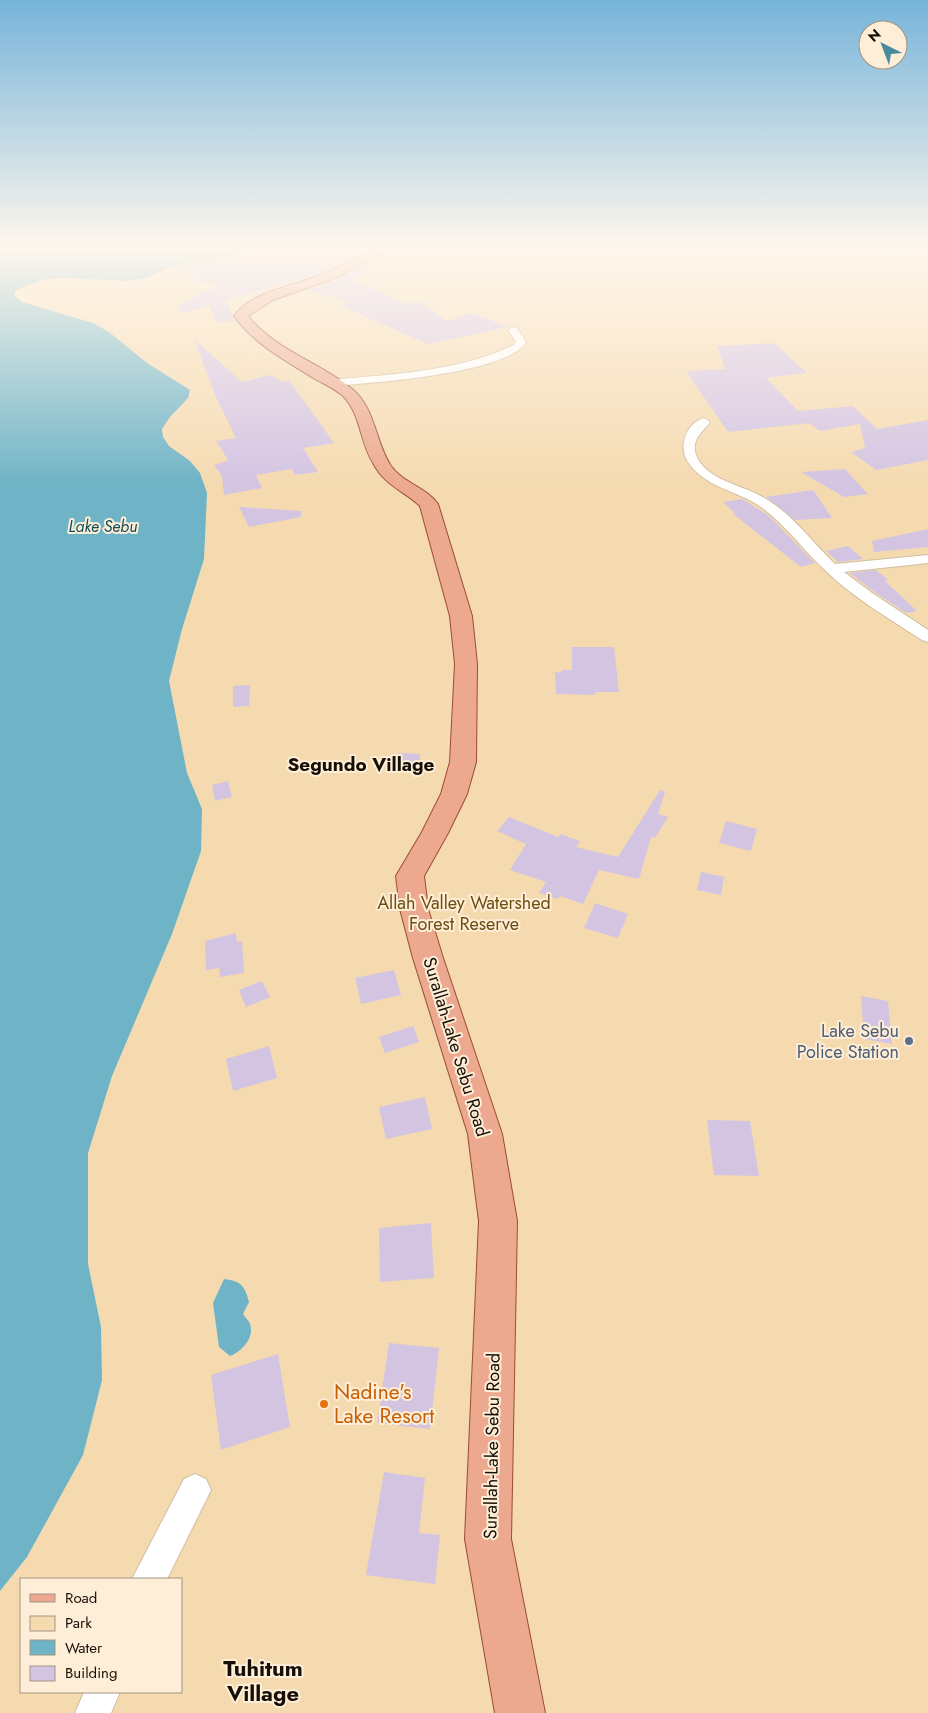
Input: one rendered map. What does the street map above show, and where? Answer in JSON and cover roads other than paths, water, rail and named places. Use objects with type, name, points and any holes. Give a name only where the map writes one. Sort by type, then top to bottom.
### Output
[{"type":"main road","name":"Surallah-Lake Sebu Road","points":[[251,327],[348,393],[360,410],[387,474],[421,496],[429,504],[461,616],[466,664],[463,762],[454,794],[435,833],[410,876],[414,909],[428,958],[485,1134],[498,1221],[488,1539],[520,1713]]},
{"type":"street","points":[[332,383],[429,374],[473,364],[499,356],[518,347],[521,342],[513,330]]},
{"type":"street","points":[[704,422],[693,431],[690,438],[689,446],[697,466],[716,480],[763,502],[782,516],[832,570],[867,597],[928,636]]},
{"type":"street","points":[[832,570],[928,559]]},
{"type":"street","points":[[150,1578],[195,1490]]},
{"type":"street","points":[[93,1713],[102,1693]]},
{"type":"water","name":"Lake Sebu","points":[[0,327],[100,327],[147,363],[190,390],[188,398],[170,417],[162,429],[163,437],[169,446],[190,461],[200,473],[207,493],[204,559],[182,629],[169,681],[187,773],[202,809],[201,851],[172,934],[112,1076],[88,1153],[88,1264],[101,1327],[102,1380],[83,1455],[27,1557],[0,1591]]},
{"type":"water","points":[[224,1279],[235,1281],[241,1285],[246,1292],[249,1302],[243,1314],[250,1324],[251,1334],[246,1344],[230,1356],[219,1347],[213,1303]]},
{"type":"place","name":"Lake Sebu Police Station","points":[[909,1041]]},
{"type":"place","name":"Nadine's Lake Resort","points":[[324,1404]]},
{"type":"district","name":"Segundo Village","points":[[361,764]]},
{"type":"district","name":"Tuhitum Village","points":[[263,1680]]},
{"type":"park label","name":"Allah Valley Watershed Forest Reserve","points":[[464,913]]}]
